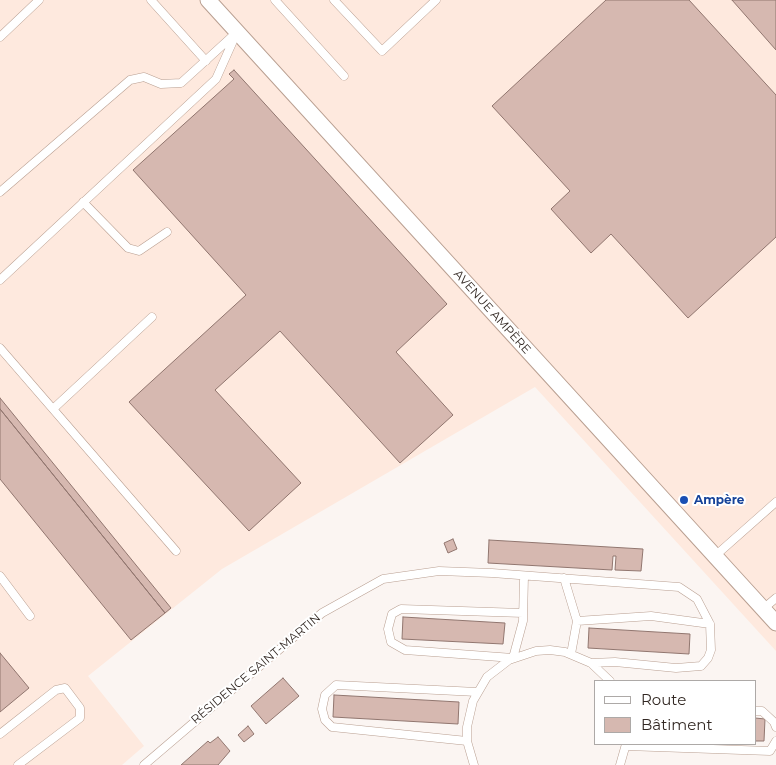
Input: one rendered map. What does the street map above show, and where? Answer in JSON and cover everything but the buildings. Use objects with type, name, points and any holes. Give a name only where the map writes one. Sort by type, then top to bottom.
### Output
[{"type":"street","name":"AVENUE AMPÈRE","points":[[208,0],[776,623]]},
{"type":"lane","points":[[0,37],[39,0]]},
{"type":"lane","points":[[151,0],[206,61]]},
{"type":"lane","points":[[275,0],[344,76]]},
{"type":"lane","points":[[334,0],[382,51],[436,0]]},
{"type":"lane","points":[[0,192],[130,80],[144,77],[161,84],[181,83],[237,32]]},
{"type":"lane","points":[[0,280],[216,79],[237,32]]},
{"type":"lane","points":[[84,202],[128,248],[138,252],[166,232]]},
{"type":"lane","points":[[53,410],[152,317]]},
{"type":"lane","points":[[0,348],[176,551]]},
{"type":"lane","points":[[715,556],[776,502]]},
{"type":"lane","name":"RÉSIDENCE SAINT-MARTIN","points":[[144,765],[322,613],[383,579],[439,571],[679,587],[697,599],[710,624],[711,650],[708,658],[701,666],[676,668],[615,662],[591,663]]},
{"type":"lane","points":[[0,576],[30,616]]},
{"type":"lane","points":[[513,658],[523,621],[524,576]]},
{"type":"lane","points":[[564,578],[577,621],[572,654]]},
{"type":"lane","points":[[763,609],[776,598]]},
{"type":"lane","name":"RÉSIDENCE SAINT-MARTIN","points":[[513,658],[405,650],[392,642],[388,629],[392,614],[401,609],[524,613]]},
{"type":"lane","points":[[577,621],[651,616],[710,624]]},
{"type":"lane","name":"RÉSIDENCE SAINT-MARTIN","points":[[474,765],[467,741],[469,714],[477,692],[487,677],[497,668],[513,658],[536,651],[550,650],[572,654],[591,663],[609,680]]},
{"type":"lane","points":[[467,741],[332,727],[325,720],[322,709],[324,695],[336,685],[477,692]]},
{"type":"lane","points":[[0,734],[56,690],[65,688],[80,708],[80,718],[18,765]]},
{"type":"lane","points":[[756,711],[762,711],[774,722],[776,727]]},
{"type":"lane","points":[[620,765],[626,745],[770,751],[776,741]]},
{"type":"shaded area","points":[[0,0],[776,0],[776,651],[535,387],[222,569],[88,676],[144,746],[122,765],[0,765]]},
{"type":"place","name":"Ampère","points":[[684,500]]}]
